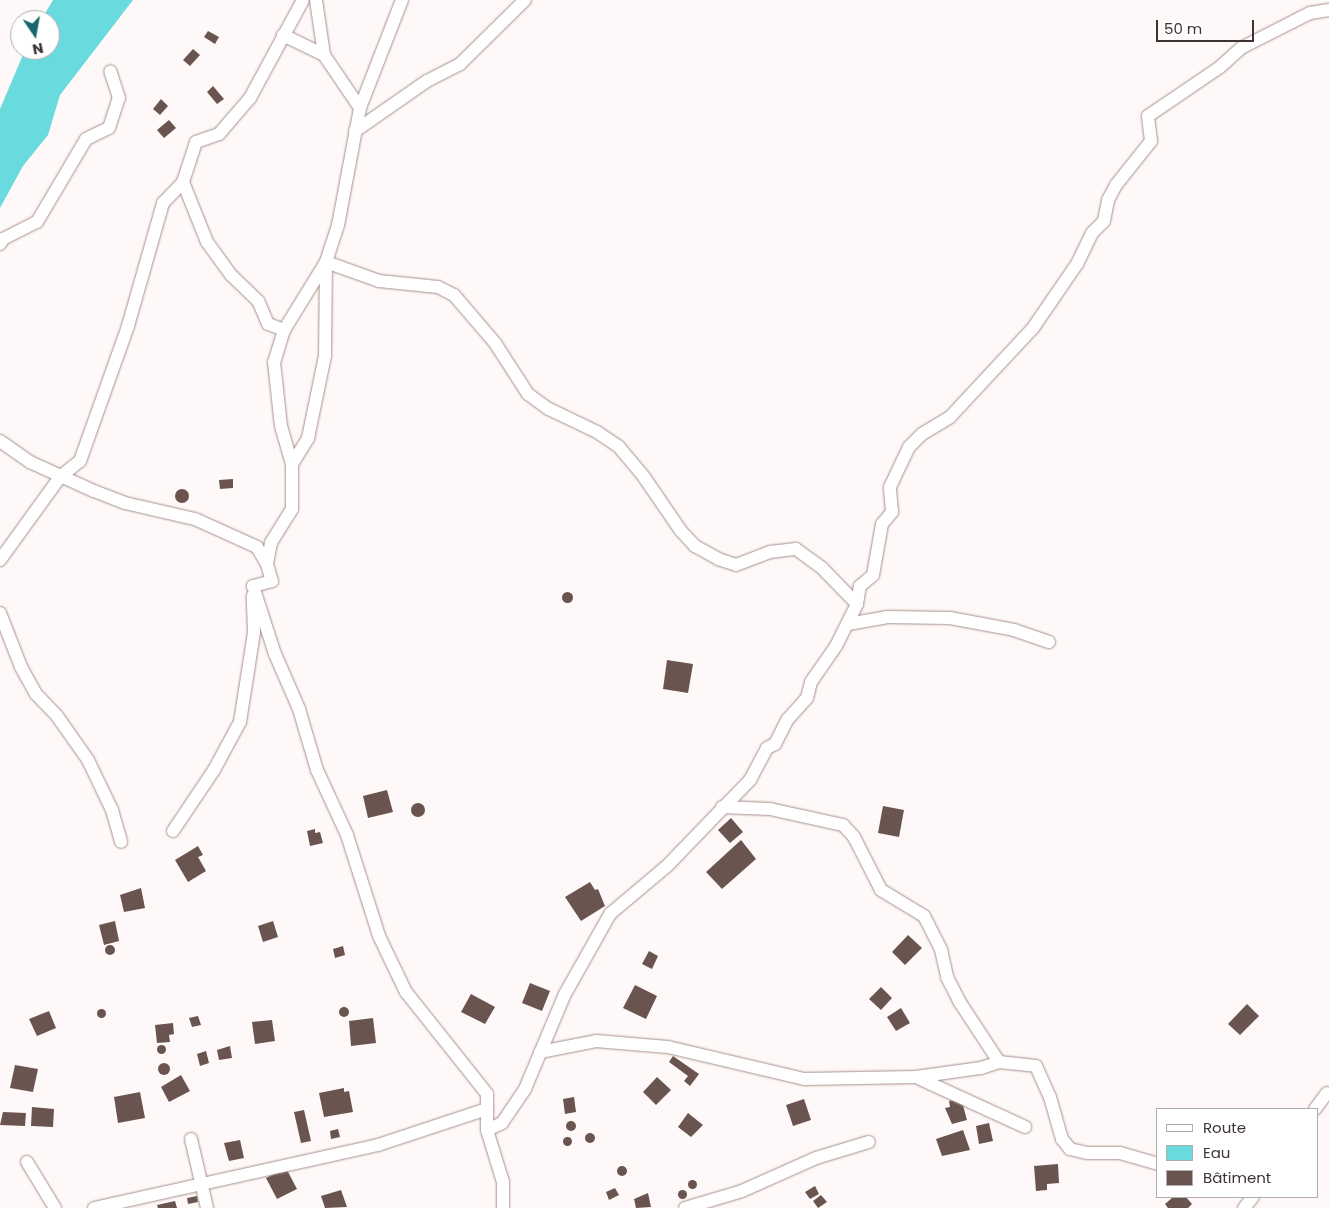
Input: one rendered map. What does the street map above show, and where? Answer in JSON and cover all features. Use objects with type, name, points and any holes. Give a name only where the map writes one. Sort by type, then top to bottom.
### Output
[{"type":"street","points":[[0,560],[60,477],[80,461],[128,326],[162,203],[183,182],[196,142],[219,134],[250,98],[302,0]]},
{"type":"street","points":[[316,0],[324,55],[360,108]]},
{"type":"street","points":[[267,564],[271,543],[292,509],[292,464],[281,426],[274,362],[284,330],[326,262],[338,225],[360,108],[402,0]]},
{"type":"street","points":[[355,131],[427,81],[460,64],[525,0]]},
{"type":"street","points":[[487,1130],[502,1123],[520,1096],[565,994],[610,914],[667,866],[750,780],[767,748],[775,744],[788,719],[807,698],[811,682],[848,624],[857,604],[860,586],[873,575],[882,524],[892,512],[890,487],[909,447],[922,434],[950,418],[1033,328],[1077,264],[1092,233],[1104,221],[1108,200],[1116,185],[1151,141],[1148,116],[1220,67],[1241,48],[1310,13],[1329,10]]},
{"type":"street","points":[[283,35],[324,55]]},
{"type":"street","points":[[0,244],[3,239],[37,222],[86,139],[109,128],[118,98],[110,71]]},
{"type":"street","points":[[183,182],[207,242],[231,275],[258,301],[268,324],[284,330]]},
{"type":"street","points":[[326,262],[379,281],[438,287],[454,295],[495,344],[528,394],[549,409],[597,432],[619,447],[644,477],[681,531],[695,546],[736,565],[770,552],[796,549],[822,568],[857,604]]},
{"type":"street","points":[[292,464],[308,438],[325,356],[326,262]]},
{"type":"street","points":[[0,441],[60,477],[126,503],[195,519],[257,547],[267,564],[272,581],[253,586]]},
{"type":"street","points":[[173,831],[214,770],[240,722],[254,633],[253,586]]},
{"type":"street","points":[[253,586],[275,654],[299,708],[317,770],[347,835],[380,936],[406,992],[487,1094],[487,1130],[503,1182],[502,1208]]},
{"type":"street","points":[[0,613],[21,667],[32,687],[57,716],[88,760],[112,810],[121,842]]},
{"type":"street","points":[[848,624],[886,618],[950,618],[1014,630],[1049,642]]},
{"type":"street","points":[[722,807],[770,809],[843,825],[854,837],[881,890],[924,916],[942,950],[947,977],[959,1001],[999,1062]]},
{"type":"street","points":[[540,1052],[596,1042],[705,1053],[749,1068],[804,1079],[916,1077],[981,1068],[999,1062],[1036,1066],[1050,1097],[1062,1139],[1070,1149],[1088,1153],[1120,1152],[1156,1163]]},
{"type":"street","points":[[916,1077],[1025,1127]]},
{"type":"street","points":[[1316,1108],[1327,1093]]},
{"type":"street","points":[[94,1208],[378,1146],[487,1109]]},
{"type":"street","points":[[191,1139],[206,1208]]},
{"type":"street","points":[[685,1208],[742,1191],[816,1158],[869,1142]]},
{"type":"street","points":[[27,1162],[55,1208]]},
{"type":"street","points":[[1244,1208],[1252,1198]]},
{"type":"water","points":[[53,0],[133,0],[60,95],[48,135],[23,166],[0,208],[0,109],[21,60],[60,60],[60,10],[47,10]]},
{"type":"building","points":[[208,31],[219,37],[215,44],[204,37]]},
{"type":"building","points":[[193,49],[200,55],[190,66],[183,60]]},
{"type":"building","points":[[213,86],[224,99],[217,104],[207,92]]},
{"type":"building","points":[[161,99],[168,106],[160,115],[153,109]]},
{"type":"building","points":[[169,120],[176,128],[164,138],[157,130]]},
{"type":"building","points":[[233,479],[233,488],[220,489],[219,480]]},
{"type":"building","points":[[182,489],[187,491],[189,496],[187,501],[182,503],[177,501],[175,496],[177,491]]},
{"type":"building","points":[[567,591],[573,597],[567,603],[561,597]]},
{"type":"building","points":[[667,660],[693,664],[688,693],[663,689]]},
{"type":"building","points":[[387,790],[393,812],[368,818],[363,796]]},
{"type":"building","points":[[418,803],[423,805],[425,810],[423,815],[418,817],[413,815],[411,810],[413,805]]},
{"type":"building","points":[[883,806],[904,810],[899,837],[878,833]]},
{"type":"building","points":[[731,818],[743,832],[730,843],[718,830]]},
{"type":"building","points":[[315,829],[315,833],[320,832],[323,843],[310,846],[307,831]]},
{"type":"building","points":[[741,840],[756,859],[722,889],[706,872]]},
{"type":"building","points":[[198,846],[203,855],[198,857],[206,871],[188,882],[175,860]]},
{"type":"building","points":[[590,882],[595,890],[598,889],[605,906],[581,921],[565,897]]},
{"type":"building","points":[[141,888],[145,908],[124,912],[120,895]]},
{"type":"building","points":[[115,921],[119,941],[104,945],[99,925]]},
{"type":"building","points":[[273,921],[278,937],[263,942],[258,926]]},
{"type":"building","points":[[908,935],[922,948],[905,965],[892,952]]},
{"type":"building","points":[[108,945],[112,945],[115,950],[112,955],[108,955],[105,952],[105,948]]},
{"type":"building","points":[[343,946],[345,955],[335,958],[333,949]]},
{"type":"building","points":[[649,951],[658,956],[652,969],[642,964]]},
{"type":"building","points":[[530,983],[550,991],[542,1011],[522,1003]]},
{"type":"building","points":[[635,985],[657,996],[646,1019],[623,1008]]},
{"type":"building","points":[[881,987],[892,998],[881,1010],[869,999]]},
{"type":"building","points":[[471,994],[495,1007],[485,1024],[461,1012]]},
{"type":"building","points":[[1247,1004],[1259,1016],[1240,1035],[1228,1024]]},
{"type":"building","points":[[344,1007],[349,1012],[344,1017],[339,1012]]},
{"type":"building","points":[[101,1008],[106,1013],[101,1018],[96,1013]]},
{"type":"building","points":[[901,1008],[910,1023],[896,1031],[887,1017]]},
{"type":"building","points":[[49,1011],[56,1028],[37,1036],[29,1019]]},
{"type":"building","points":[[198,1016],[201,1025],[192,1027],[189,1018]]},
{"type":"building","points":[[373,1018],[376,1043],[351,1046],[349,1021]]},
{"type":"building","points":[[272,1020],[275,1041],[255,1044],[252,1022]]},
{"type":"building","points":[[173,1023],[174,1034],[169,1035],[170,1042],[157,1043],[155,1025]]},
{"type":"building","points":[[161,1044],[166,1049],[161,1054],[156,1049]]},
{"type":"building","points":[[230,1046],[232,1058],[219,1060],[217,1050]]},
{"type":"building","points":[[206,1051],[209,1063],[200,1066],[197,1054]]},
{"type":"building","points":[[673,1056],[699,1074],[690,1086],[684,1081],[688,1076],[669,1062]]},
{"type":"building","points":[[164,1063],[170,1069],[164,1075],[158,1069]]},
{"type":"building","points":[[15,1065],[38,1069],[33,1092],[10,1088]]},
{"type":"building","points":[[181,1075],[190,1091],[169,1102],[161,1087]]},
{"type":"building","points":[[657,1077],[671,1090],[656,1105],[643,1092]]},
{"type":"building","points":[[344,1088],[344,1092],[349,1091],[353,1112],[324,1117],[319,1093]]},
{"type":"building","points":[[140,1092],[145,1118],[118,1123],[114,1097]]},
{"type":"building","points":[[574,1097],[576,1112],[565,1114],[563,1099]]},
{"type":"building","points":[[961,1098],[967,1120],[952,1124],[945,1108],[950,1107],[949,1101]]},
{"type":"building","points":[[804,1099],[811,1120],[793,1126],[786,1105]]},
{"type":"building","points":[[32,1107],[54,1109],[53,1127],[31,1126]]},
{"type":"building","points":[[304,1110],[311,1141],[301,1143],[294,1112]]},
{"type":"building","points":[[3,1112],[26,1113],[25,1126],[0,1125]]},
{"type":"building","points":[[688,1113],[703,1125],[691,1137],[678,1127]]},
{"type":"building","points":[[569,1121],[573,1121],[576,1126],[575,1130],[569,1131],[566,1128],[566,1124]]},
{"type":"building","points":[[989,1123],[993,1141],[979,1144],[976,1126]]},
{"type":"building","points":[[338,1129],[340,1137],[331,1139],[330,1131]]},
{"type":"building","points":[[963,1130],[970,1150],[942,1156],[936,1139]]},
{"type":"building","points":[[588,1133],[592,1133],[595,1138],[594,1142],[588,1143],[585,1140],[585,1136]]},
{"type":"building","points":[[567,1137],[571,1141],[567,1145],[563,1141]]},
{"type":"building","points":[[240,1140],[244,1158],[229,1161],[224,1143]]},
{"type":"building","points":[[1058,1164],[1059,1183],[1047,1184],[1047,1190],[1036,1191],[1034,1166]]},
{"type":"building","points":[[622,1166],[627,1171],[622,1176],[617,1171]]},
{"type":"building","points":[[286,1168],[297,1189],[277,1199],[266,1178]]},
{"type":"building","points":[[692,1179],[697,1184],[692,1189],[687,1184]]},
{"type":"building","points":[[815,1186],[819,1194],[810,1199],[805,1192]]},
{"type":"building","points":[[615,1188],[619,1195],[609,1200],[606,1192]]},
{"type":"building","points":[[682,1189],[687,1194],[682,1199],[677,1194]]},
{"type":"building","points":[[341,1190],[347,1207],[325,1208],[321,1196]]},
{"type":"building","points":[[648,1193],[651,1207],[636,1208],[634,1199]]},
{"type":"building","points":[[821,1195],[827,1202],[818,1208],[813,1201]]},
{"type":"building","points":[[197,1196],[198,1202],[188,1204],[187,1198]]},
{"type":"building","points":[[1172,1198],[1187,1198],[1192,1204],[1188,1208],[1168,1208],[1165,1204]]},
{"type":"building","points":[[175,1201],[177,1208],[158,1208],[157,1205]]}]
